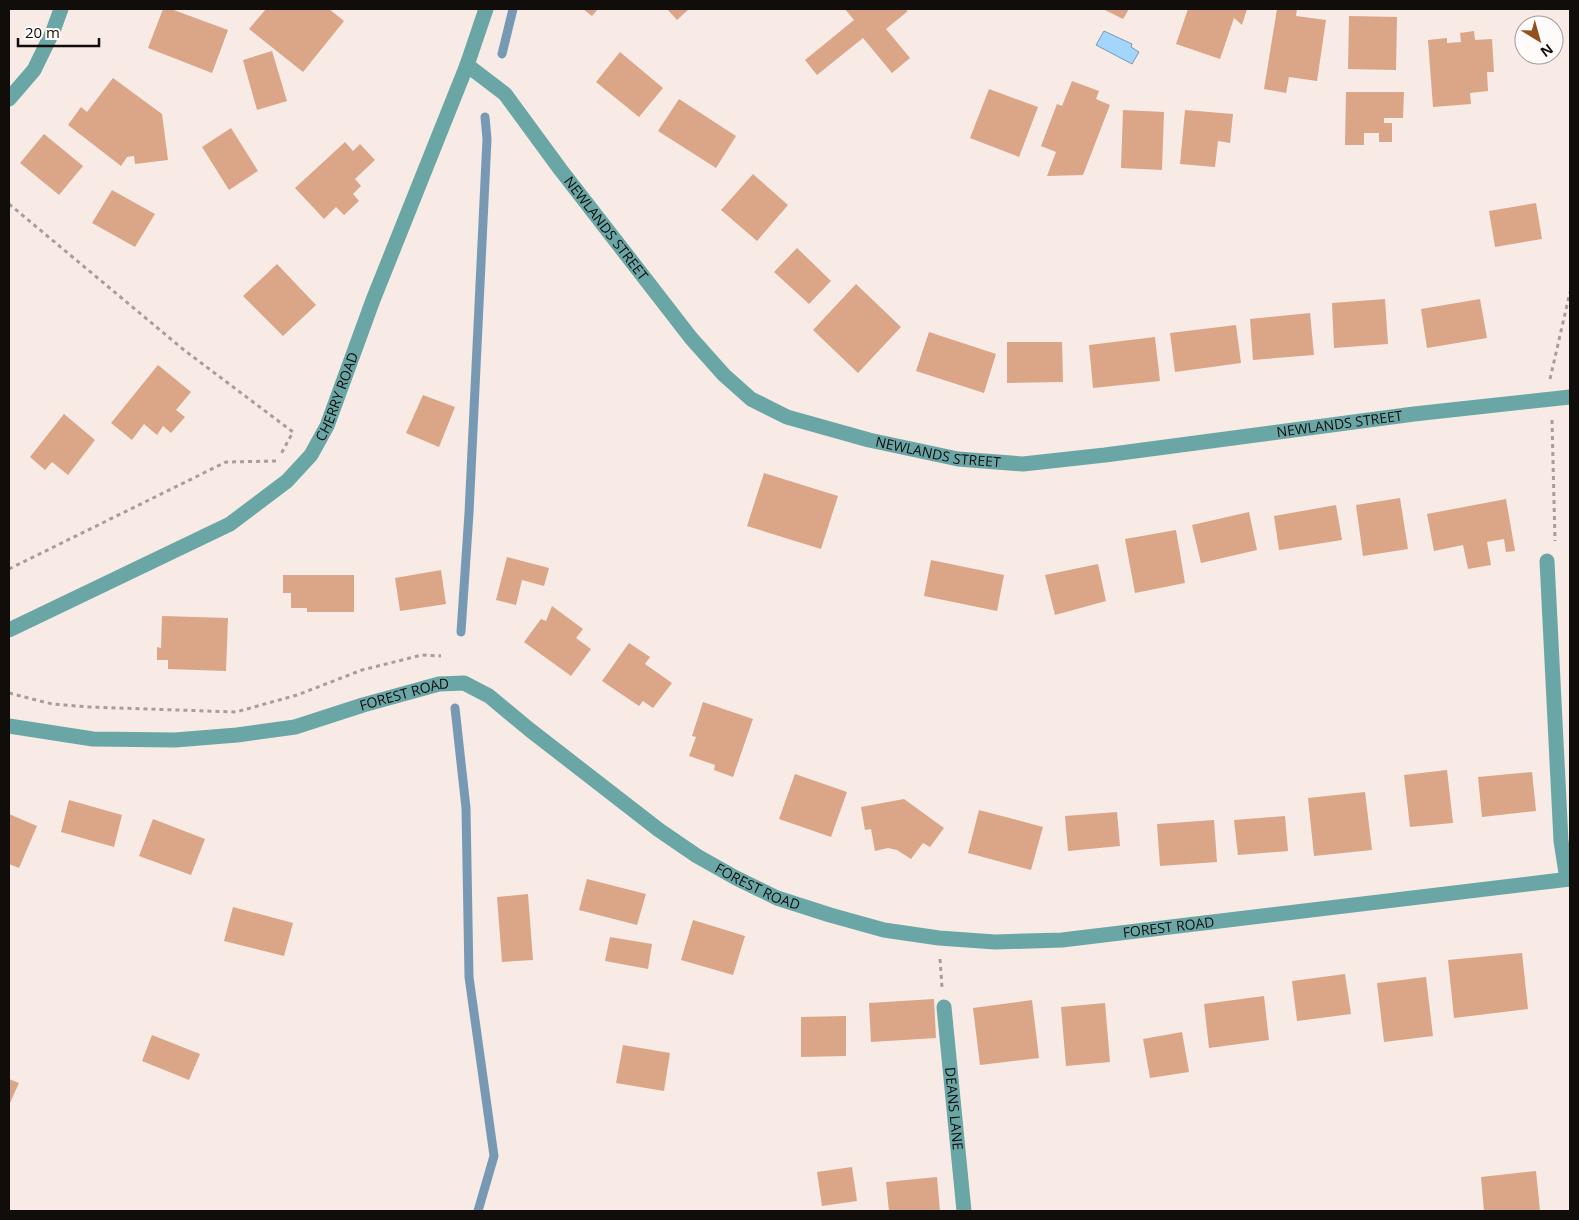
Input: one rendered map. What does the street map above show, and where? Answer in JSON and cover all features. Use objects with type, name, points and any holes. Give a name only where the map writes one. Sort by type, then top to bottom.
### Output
[{"type":"street","points":[[9,100],[34,70],[53,31],[61,9]]},
{"type":"street","name":"CHERRY ROAD","points":[[9,630],[230,524],[287,481],[311,455],[327,426],[373,300],[467,65],[486,9]]},
{"type":"street","name":"NEWLANDS STREET","points":[[467,65],[505,94],[560,169],[674,315],[724,375],[751,399],[787,417],[869,440],[958,459],[1023,464],[1414,414],[1570,398]]},
{"type":"street","points":[[1547,561],[1561,841],[1569,879]]},
{"type":"street","name":"FOREST ROAD","points":[[9,726],[93,740],[175,740],[238,735],[295,726],[439,684],[464,683],[489,696],[658,830],[697,856],[736,878],[777,898],[830,916],[884,930],[939,938],[995,942],[1062,940],[1569,879]]},
{"type":"street","name":"DEANS LANE","points":[[944,1007],[964,1211]]},
{"type":"path","points":[[9,204],[184,350],[293,432],[276,462],[226,462],[9,569]]},
{"type":"path","points":[[1550,376],[1570,292]]},
{"type":"path","points":[[1547,561],[1555,561],[1552,421],[1548,400]]},
{"type":"path","points":[[9,693],[52,704],[236,712],[297,695],[362,670],[422,655],[441,656]]},
{"type":"path","points":[[939,938],[944,1007]]},
{"type":"water","points":[[1104,31],[1132,44],[1131,47],[1139,52],[1132,64],[1096,45]]},
{"type":"building","points":[[163,9],[171,9],[228,30],[212,73],[148,48]]},
{"type":"building","points":[[266,9],[329,9],[344,21],[303,72],[249,29]]},
{"type":"building","points":[[583,9],[598,9],[592,16]]},
{"type":"building","points":[[667,9],[689,9],[677,20]]},
{"type":"building","points":[[845,9],[903,9],[908,11],[886,29],[910,58],[892,73],[863,38],[817,75],[805,60],[854,20]]},
{"type":"building","points":[[1103,9],[1129,9],[1123,19]]},
{"type":"building","points":[[1188,9],[1247,9],[1242,25],[1234,18],[1220,59],[1176,44]]},
{"type":"building","points":[[1277,9],[1297,9],[1296,16],[1326,20],[1317,81],[1289,77],[1286,93],[1264,89]]},
{"type":"building","points":[[1349,16],[1397,17],[1396,70],[1348,69]]},
{"type":"building","points":[[1474,31],[1475,40],[1492,39],[1494,72],[1487,72],[1488,91],[1470,93],[1471,104],[1433,107],[1428,40],[1447,38],[1447,43],[1461,42],[1460,33]]},
{"type":"building","points":[[272,51],[287,101],[257,110],[243,60]]},
{"type":"building","points":[[620,52],[663,88],[639,117],[596,82]]},
{"type":"building","points":[[113,78],[162,114],[168,160],[135,164],[134,156],[127,157],[121,166],[68,125],[81,107],[87,112]]},
{"type":"building","points":[[1072,81],[1099,91],[1096,99],[1110,105],[1083,175],[1047,176],[1056,152],[1041,146],[1057,104],[1062,106]]},
{"type":"building","points":[[989,89],[1038,107],[1019,157],[970,138]]},
{"type":"building","points":[[1346,92],[1404,92],[1403,118],[1384,118],[1384,123],[1392,123],[1392,142],[1379,142],[1379,133],[1364,133],[1364,145],[1345,145]]},
{"type":"building","points":[[679,99],[736,136],[716,168],[658,131]]},
{"type":"building","points":[[1123,110],[1164,112],[1162,170],[1121,168]]},
{"type":"building","points":[[1185,110],[1233,114],[1230,143],[1218,141],[1215,167],[1180,164]]},
{"type":"building","points":[[231,128],[258,171],[229,190],[202,147]]},
{"type":"building","points":[[44,134],[83,166],[59,195],[20,163]]},
{"type":"building","points":[[345,142],[353,151],[360,144],[375,160],[355,179],[361,186],[353,194],[359,201],[344,215],[336,207],[324,219],[295,188]]},
{"type":"building","points":[[753,174],[788,205],[757,241],[721,210]]},
{"type":"building","points":[[112,190],[155,214],[135,247],[92,223]]},
{"type":"building","points":[[1536,203],[1542,239],[1495,247],[1489,211]]},
{"type":"building","points":[[797,248],[831,281],[809,304],[774,272]]},
{"type":"building","points":[[277,264],[316,305],[283,336],[243,296]]},
{"type":"building","points":[[856,284],[901,327],[858,373],[813,330]]},
{"type":"building","points":[[1385,299],[1388,344],[1334,348],[1332,303]]},
{"type":"building","points":[[1480,299],[1487,338],[1427,348],[1421,309]]},
{"type":"building","points":[[1310,313],[1314,355],[1253,360],[1250,319]]},
{"type":"building","points":[[1236,325],[1241,363],[1175,372],[1170,333]]},
{"type":"building","points":[[929,332],[996,354],[984,393],[916,371]]},
{"type":"building","points":[[1155,337],[1160,381],[1093,388],[1089,345]]},
{"type":"building","points":[[1007,342],[1062,342],[1063,382],[1007,383]]},
{"type":"building","points":[[158,365],[191,392],[176,410],[185,417],[171,433],[163,426],[157,435],[144,424],[132,440],[111,423]]},
{"type":"building","points":[[423,395],[455,407],[439,447],[406,433]]},
{"type":"building","points":[[64,414],[95,440],[68,475],[52,462],[45,470],[30,457]]},
{"type":"building","points":[[764,473],[838,496],[821,549],[747,526]]},
{"type":"building","points":[[1400,498],[1408,549],[1363,556],[1356,505]]},
{"type":"building","points":[[1506,499],[1515,551],[1506,552],[1504,539],[1487,542],[1491,565],[1468,569],[1463,545],[1434,551],[1427,514]]},
{"type":"building","points":[[1336,505],[1342,540],[1279,550],[1274,516]]},
{"type":"building","points":[[1249,512],[1257,550],[1201,563],[1192,525]]},
{"type":"building","points":[[1176,530],[1185,583],[1135,593],[1125,539]]},
{"type":"building","points":[[507,557],[549,568],[544,586],[522,580],[516,605],[496,600]]},
{"type":"building","points":[[931,560],[1004,575],[997,611],[924,596]]},
{"type":"building","points":[[1098,564],[1106,601],[1055,615],[1045,575]]},
{"type":"building","points":[[441,570],[446,604],[400,611],[395,578]]},
{"type":"building","points":[[283,575],[354,575],[354,612],[307,612],[307,608],[291,608],[291,593],[283,593]]},
{"type":"building","points":[[552,606],[583,629],[576,638],[591,649],[571,676],[524,642],[541,619],[546,621]]},
{"type":"building","points":[[162,616],[228,618],[226,671],[168,669],[168,660],[157,660],[157,647],[161,648]]},
{"type":"building","points":[[629,643],[650,657],[645,664],[672,683],[653,708],[643,701],[639,706],[602,681]]},
{"type":"building","points":[[703,702],[753,719],[733,777],[714,770],[715,765],[689,756],[696,737],[692,736]]},
{"type":"building","points":[[1447,770],[1453,823],[1410,827],[1404,775]]},
{"type":"building","points":[[1532,772],[1536,811],[1482,817],[1478,777]]},
{"type":"building","points":[[795,774],[847,792],[831,837],[779,819]]},
{"type":"building","points":[[1365,792],[1372,850],[1314,856],[1308,798]]},
{"type":"building","points":[[904,799],[944,828],[930,847],[923,843],[911,859],[897,850],[888,848],[875,851],[871,829],[865,830],[861,807]]},
{"type":"building","points":[[69,800],[122,815],[114,847],[61,832]]},
{"type":"building","points":[[979,810],[1043,827],[1031,870],[968,853]]},
{"type":"building","points":[[1117,812],[1120,846],[1068,851],[1065,816]]},
{"type":"building","points":[[9,814],[37,826],[19,868],[9,864]]},
{"type":"building","points":[[1285,816],[1288,851],[1238,855],[1234,820]]},
{"type":"building","points":[[153,819],[205,839],[191,875],[139,856]]},
{"type":"building","points":[[1214,820],[1217,862],[1160,866],[1157,824]]},
{"type":"building","points":[[587,879],[646,894],[637,925],[579,910]]},
{"type":"building","points":[[528,894],[533,960],[502,962],[497,897]]},
{"type":"building","points":[[233,907],[293,923],[284,956],[224,941]]},
{"type":"building","points":[[693,920],[745,936],[733,975],[681,960]]},
{"type":"building","points":[[610,937],[652,944],[648,969],[605,961]]},
{"type":"building","points":[[1522,953],[1528,1009],[1454,1018],[1448,960]]},
{"type":"building","points":[[1345,974],[1351,1014],[1297,1021],[1292,981]]},
{"type":"building","points":[[1426,977],[1433,1036],[1384,1042],[1377,983]]},
{"type":"building","points":[[1264,996],[1269,1040],[1209,1048],[1204,1004]]},
{"type":"building","points":[[934,999],[936,1038],[871,1042],[869,1003]]},
{"type":"building","points":[[1032,1000],[1039,1058],[980,1065],[973,1008]]},
{"type":"building","points":[[1105,1003],[1110,1062],[1066,1066],[1061,1007]]},
{"type":"building","points":[[846,1016],[846,1056],[801,1057],[801,1017]]},
{"type":"building","points":[[1182,1032],[1189,1072],[1150,1078],[1143,1039]]},
{"type":"building","points":[[152,1035],[200,1054],[189,1080],[142,1061]]},
{"type":"building","points":[[623,1045],[670,1053],[664,1091],[616,1083]]},
{"type":"building","points":[[9,1079],[19,1083],[9,1105]]},
{"type":"building","points":[[852,1167],[857,1201],[822,1206],[817,1172]]},
{"type":"building","points":[[1536,1171],[1540,1211],[1484,1211],[1481,1177]]},
{"type":"building","points":[[937,1177],[940,1211],[889,1211],[886,1182]]},
{"type":"waterway","points":[[502,54],[513,9]]},
{"type":"waterway","points":[[461,632],[469,513],[487,139],[485,117]]},
{"type":"waterway","points":[[455,708],[466,808],[469,977],[494,1156],[478,1211]]}]
